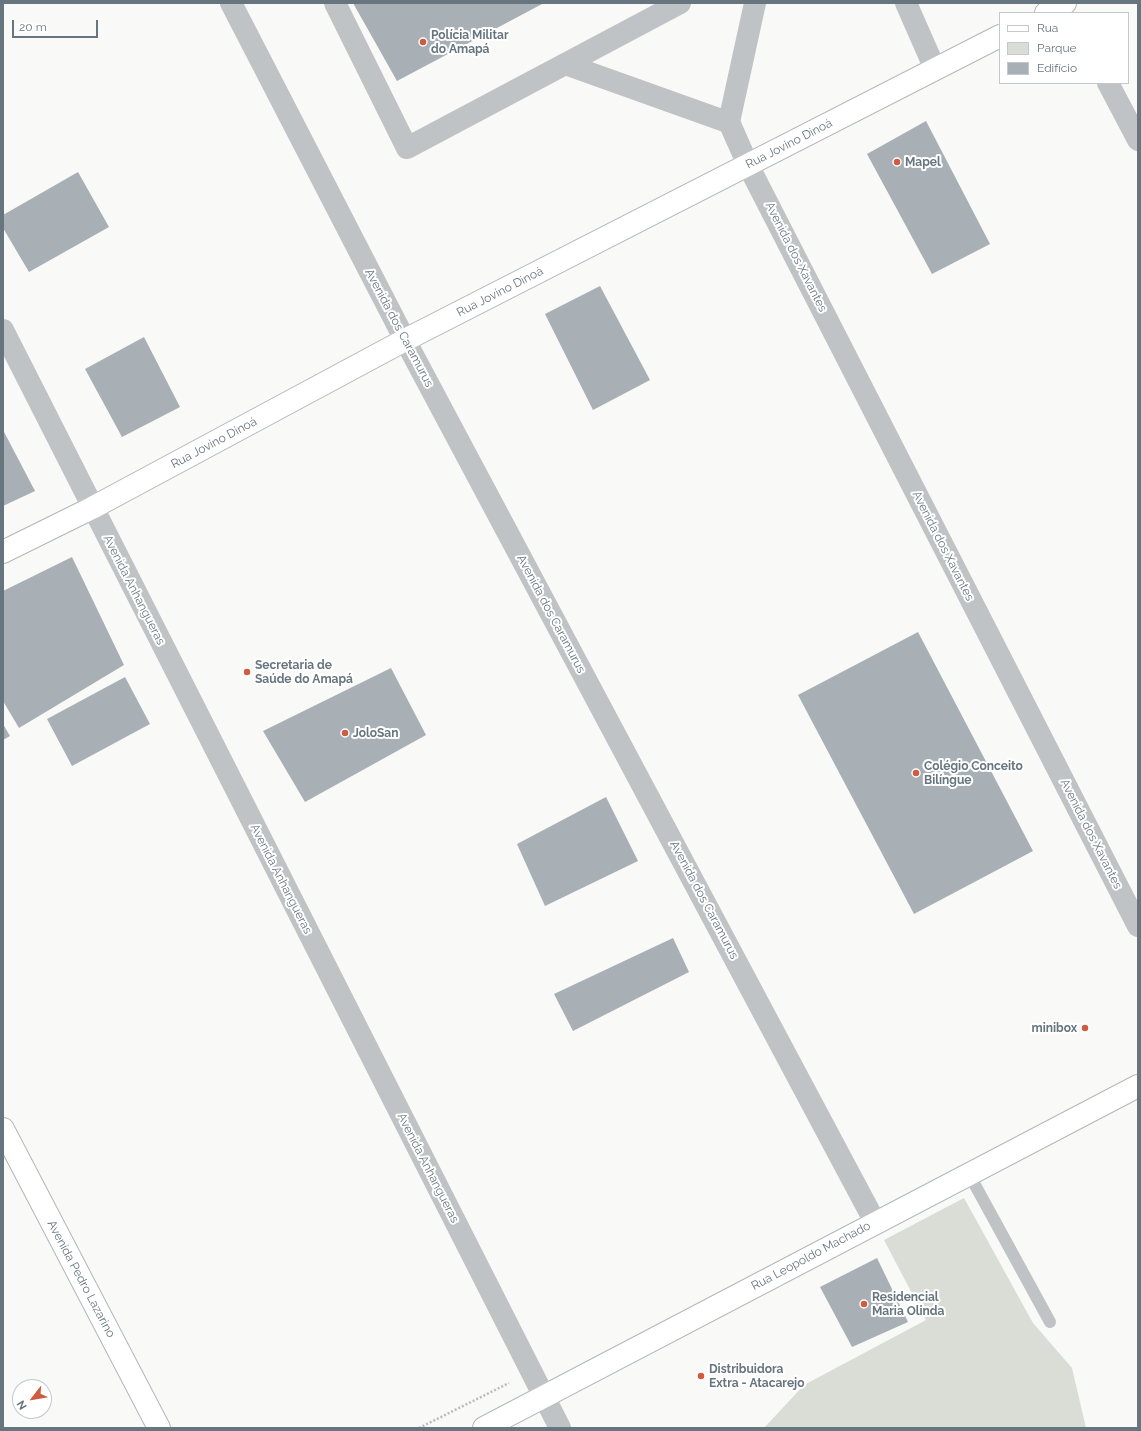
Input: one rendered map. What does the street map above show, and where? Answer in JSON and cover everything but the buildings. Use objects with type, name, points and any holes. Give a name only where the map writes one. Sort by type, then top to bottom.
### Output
[{"type":"main road","points":[[1048,12],[1066,3]]},
{"type":"main road","name":"Rua Jovino Dinoá","points":[[3,552],[92,508],[405,340],[999,37]]},
{"type":"main road","name":"Rua Leopoldo Machado","points":[[484,1428],[544,1398],[875,1222],[1138,1086]]},
{"type":"main road","name":"Avenida Pedro Lazarino","points":[[3,1129],[159,1428]]},
{"type":"street","name":"Avenida dos Caramurus","points":[[232,3],[405,340],[875,1222]]},
{"type":"street","points":[[335,3],[407,148],[680,3]]},
{"type":"street","points":[[565,64],[730,123],[755,3]]},
{"type":"street","points":[[906,3],[935,69]]},
{"type":"street","points":[[1066,3],[1071,12]]},
{"type":"street","points":[[1109,84],[1138,140]]},
{"type":"street","name":"Avenida dos Xavantes","points":[[730,123],[748,165],[1138,926]]},
{"type":"street","name":"Avenida Anhangueras","points":[[3,330],[560,1428]]},
{"type":"lane","points":[[969,1174],[1050,1322]]},
{"type":"green space","points":[[964,1198],[1033,1323],[1072,1368],[1086,1428],[764,1428],[804,1385],[926,1320],[884,1240]]},
{"type":"place","name":"Polícia Militar do Amapá","points":[[423,42]]},
{"type":"place","name":"Mapel","points":[[897,162]]},
{"type":"place","name":"Secretaria de Saúde do Amapá","points":[[247,672]]},
{"type":"place","name":"JoloSan","points":[[345,733]]},
{"type":"place","name":"Colégio Conceito Bilíngue","points":[[916,773]]},
{"type":"place","name":"minibox","points":[[1085,1028]]},
{"type":"place","name":"Residencial Maria Olinda","points":[[864,1304]]},
{"type":"place","name":"Distribuidora Extra - Atacarejo","points":[[701,1376]]}]
